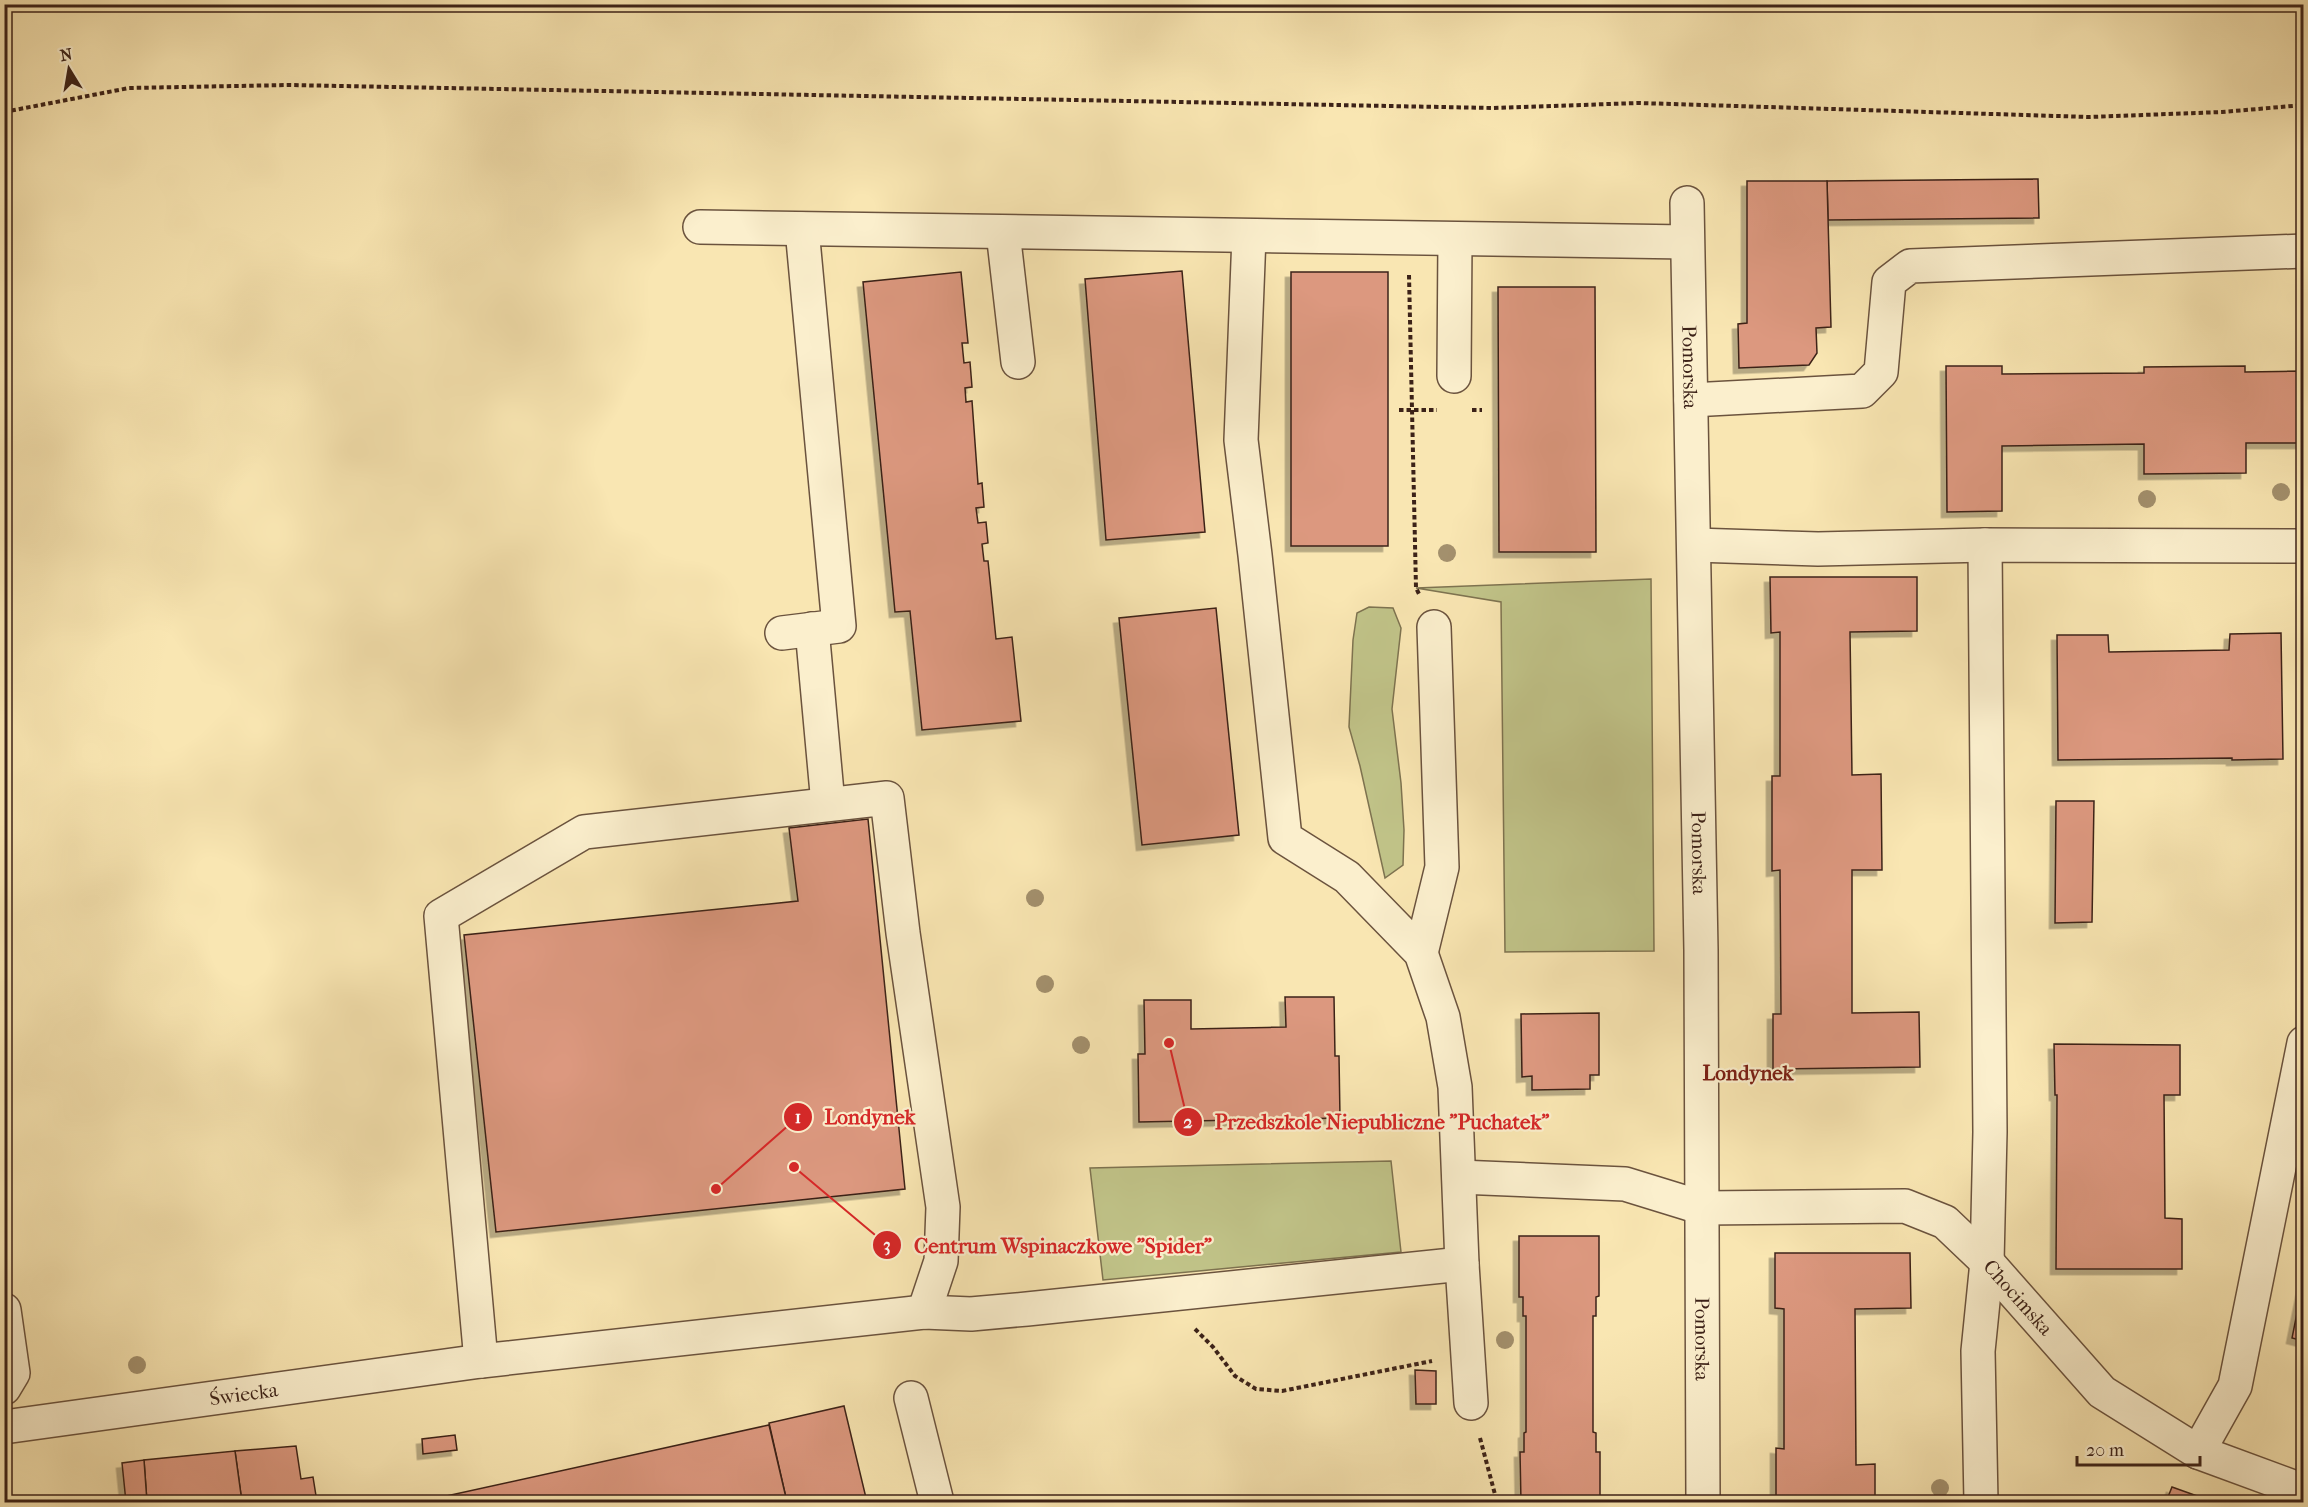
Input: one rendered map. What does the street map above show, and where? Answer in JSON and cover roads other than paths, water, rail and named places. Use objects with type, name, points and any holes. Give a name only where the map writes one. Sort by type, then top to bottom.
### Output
[{"type":"street","name":"Pomorska","points":[[1687,203],[1695,545],[1703,1208],[1703,1503]]},
{"type":"street","points":[[700,227],[1687,242]]},
{"type":"street","points":[[802,229],[839,626],[797,631],[828,804]]},
{"type":"street","points":[[1003,232],[1018,362]]},
{"type":"street","points":[[1249,236],[1241,440],[1285,838],[1347,878],[1421,953],[1443,1017],[1455,1087],[1462,1264],[1471,1403]]},
{"type":"street","points":[[1454,376],[1455,239]]},
{"type":"street","points":[[1691,400],[1862,392],[1881,372],[1889,282],[1910,266],[2304,252]]},
{"type":"street","points":[[1695,545],[1818,549],[1985,545],[2304,546]]},
{"type":"street","points":[[1981,1503],[1978,1350],[1987,1262],[1991,992],[1985,545]]},
{"type":"street","points":[[1421,953],[1442,867],[1434,627]]},
{"type":"street","points":[[481,1361],[441,916],[584,832],[828,804],[887,798],[903,933],[943,1207],[941,1261],[924,1312]]},
{"type":"street","points":[[2198,1452],[2235,1386],[2304,1043]]},
{"type":"street","name":"Chocimska","points":[[1459,1177],[1625,1184],[1703,1208],[1905,1206],[1945,1222],[1987,1262],[2102,1392],[2198,1452],[2304,1491]]},
{"type":"street","name":"Świecka","points":[[4,1427],[481,1361],[644,1342],[924,1312],[970,1314],[1462,1264]]},
{"type":"street","points":[[4,1310],[13,1373],[4,1388]]},
{"type":"street","points":[[911,1398],[937,1503]]},
{"type":"place","name":"Przedszkole Niepubliczne \"Puchatek\"","points":[[1169,1043]]},
{"type":"place","name":"Centrum Wspinaczkowe \"Spider\"","points":[[794,1167]]},
{"type":"place","name":"Londynek","points":[[716,1189]]},
{"type":"district","name":"Londynek","points":[[1748,1073]]}]
